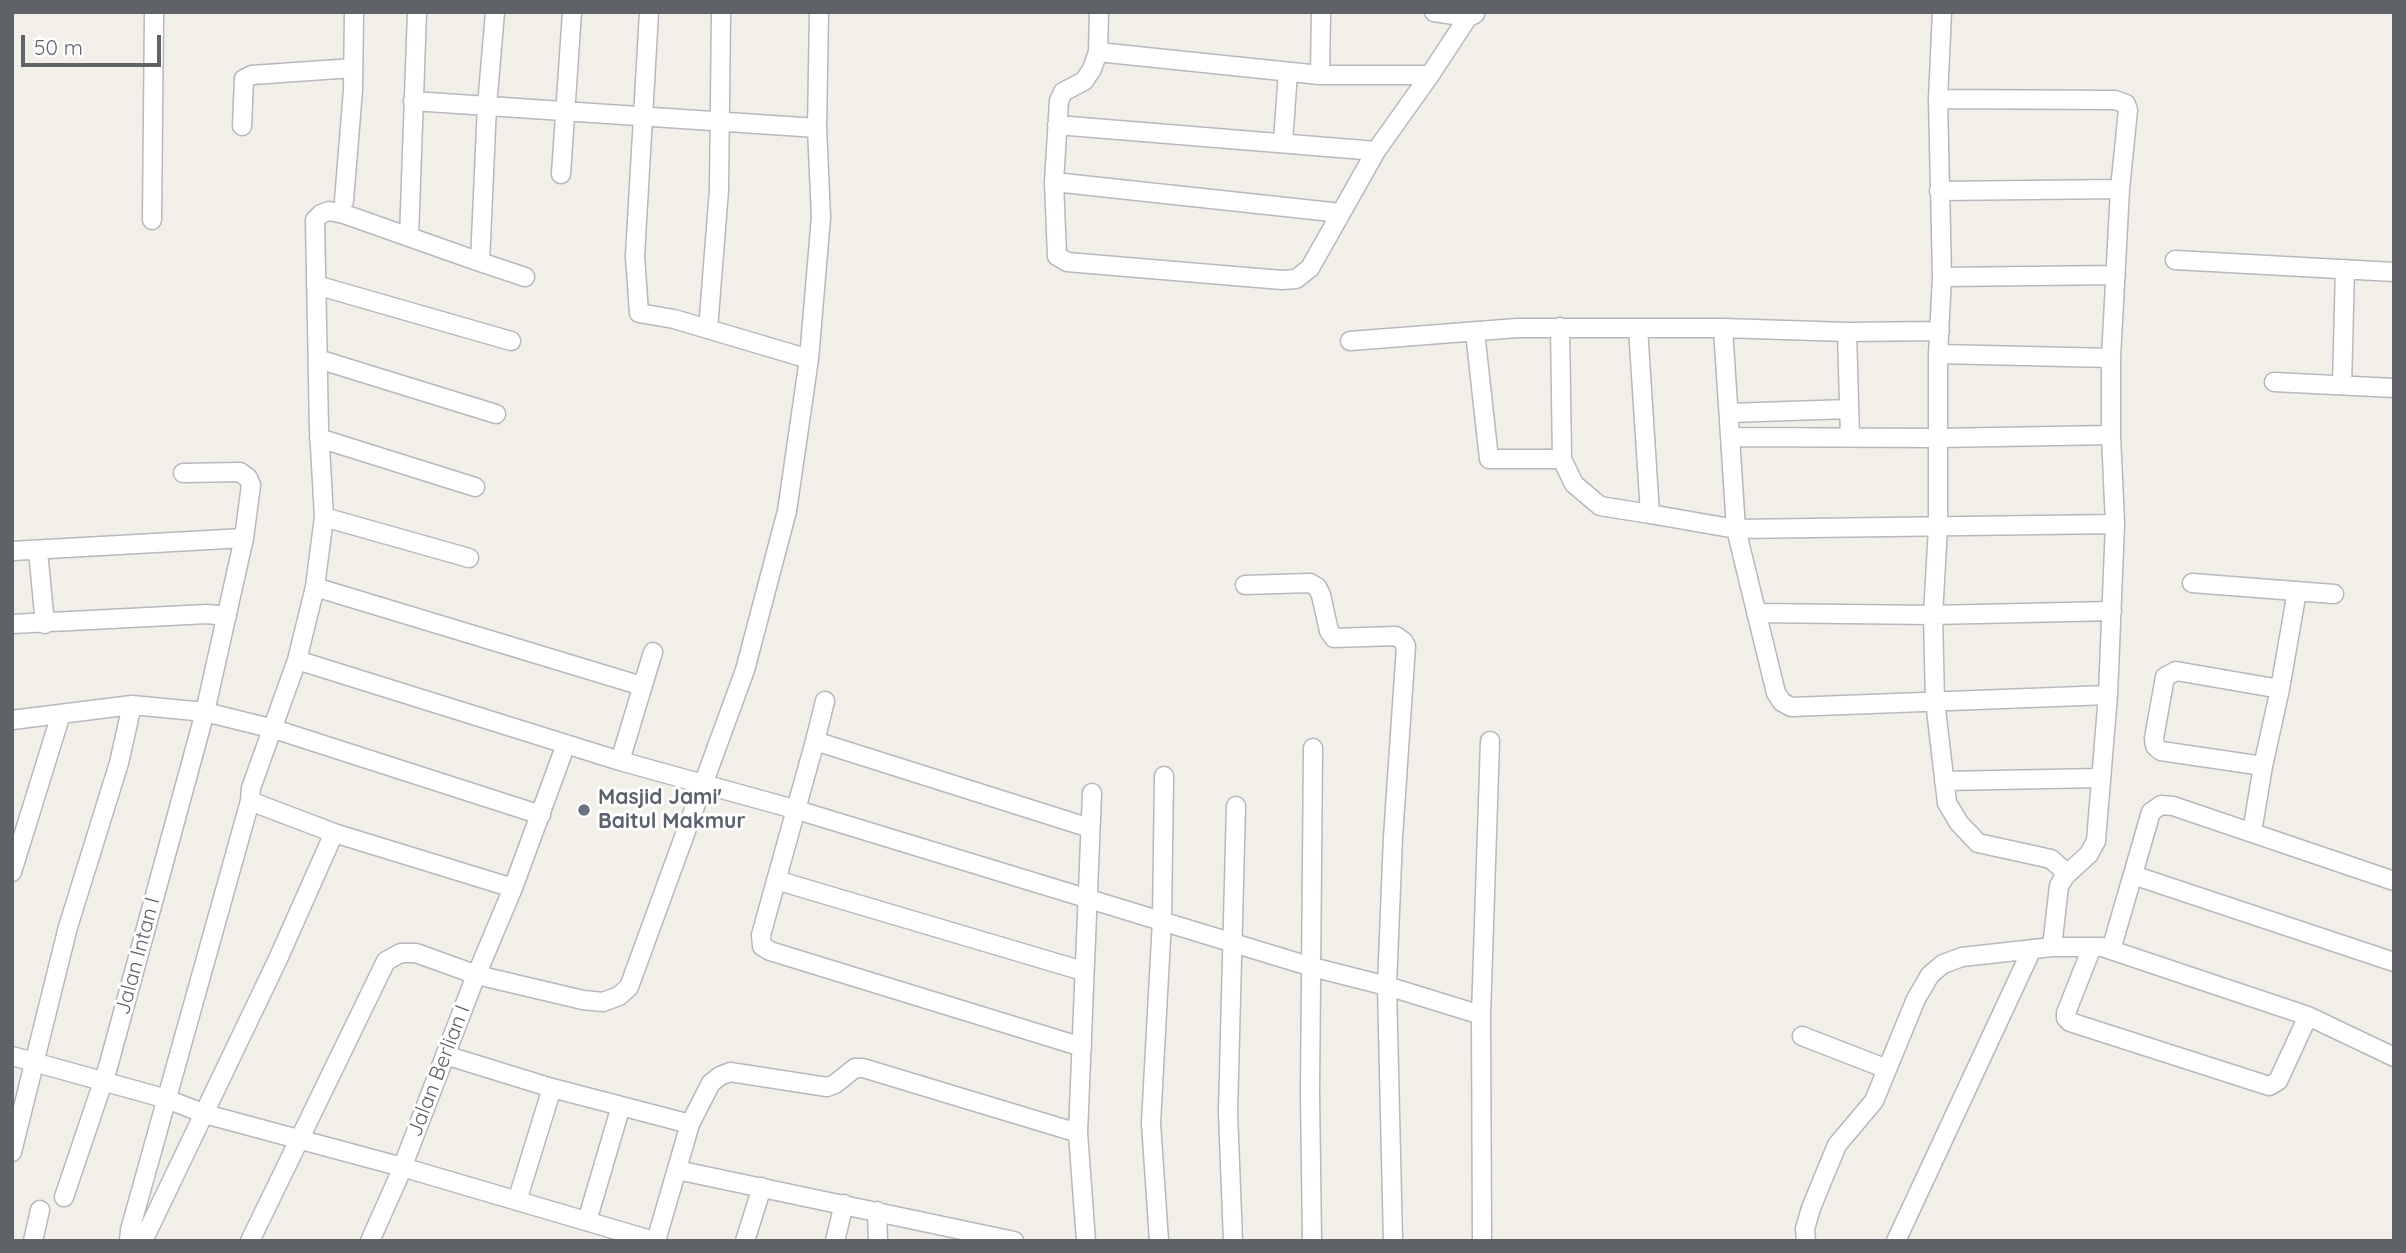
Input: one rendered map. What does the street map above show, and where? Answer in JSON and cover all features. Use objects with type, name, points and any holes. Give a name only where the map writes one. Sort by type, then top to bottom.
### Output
[{"type":"street","points":[[152,220],[154,12]]},
{"type":"street","points":[[344,201],[354,12]]},
{"type":"street","points":[[409,237],[416,12]]},
{"type":"street","points":[[480,262],[486,106],[495,12]]},
{"type":"street","points":[[561,174],[572,12]]},
{"type":"street","points":[[649,12],[635,256],[639,313],[674,319],[809,359]]},
{"type":"street","points":[[708,329],[719,190],[721,12]]},
{"type":"street","points":[[250,1241],[386,961],[401,953],[416,953],[477,975],[583,1000],[603,1002],[620,996],[629,987],[745,670],[787,511],[809,359],[821,217],[817,128],[819,12]]},
{"type":"street","points":[[1099,12],[1098,52],[1092,69],[1084,81],[1063,92],[1059,101],[1054,182],[1058,256],[1067,262],[1269,279],[1296,279],[1310,268],[1376,151],[1472,14]]},
{"type":"street","points":[[1320,75],[1321,12]]},
{"type":"street","points":[[1434,12],[1472,14]]},
{"type":"street","points":[[1942,12],[1938,99],[1942,277],[1938,354],[1938,528],[1933,615],[1935,701],[1947,803],[1959,823],[1978,843],[2051,859],[2061,868],[2064,876]]},
{"type":"street","points":[[1098,52],[1320,75],[1430,75]]},
{"type":"street","points":[[242,126],[244,79],[252,75],[353,68]]},
{"type":"street","points":[[1283,142],[1288,72]]},
{"type":"street","points":[[1938,99],[2122,102],[2128,110],[2120,189],[2111,358],[2110,435],[2115,524],[2108,695],[2096,841],[2089,854],[2064,876],[2059,886],[2053,943]]},
{"type":"street","points":[[413,101],[817,128]]},
{"type":"street","points":[[1057,125],[1376,151]]},
{"type":"street","points":[[1054,182],[1341,212]]},
{"type":"street","points":[[1939,191],[2120,189]]},
{"type":"street","points":[[129,1241],[250,801],[251,788],[297,660],[315,587],[324,517],[319,438],[315,220],[330,211],[344,214],[525,277]]},
{"type":"street","points":[[2175,260],[2394,272]]},
{"type":"street","points":[[2342,385],[2345,269]]},
{"type":"street","points":[[1942,277],[2116,275]]},
{"type":"street","points":[[316,285],[511,341]]},
{"type":"street","points":[[1350,341],[1560,327],[1940,331]]},
{"type":"street","points":[[1560,327],[1562,459],[1574,484],[1600,506],[1736,529],[2115,524]]},
{"type":"street","points":[[1637,328],[1650,514]]},
{"type":"street","points":[[1723,328],[1736,529],[1776,693],[1782,702],[1791,707],[2108,695]]},
{"type":"street","points":[[1475,332],[1489,459],[1562,459]]},
{"type":"street","points":[[1847,332],[1850,437]]},
{"type":"street","points":[[1938,354],[2111,358]]},
{"type":"street","points":[[318,359],[496,414]]},
{"type":"street","points":[[2274,382],[2394,388]]},
{"type":"street","points":[[1730,414],[1848,410]]},
{"type":"street","points":[[1731,437],[2110,435]]},
{"type":"street","points":[[319,438],[475,486]]},
{"type":"street","name":"Jalan Intan I","points":[[64,1197],[102,1082],[205,712],[244,538],[251,485],[248,478],[240,472],[183,472]]},
{"type":"street","points":[[324,517],[469,558]]},
{"type":"street","points":[[12,551],[244,538]]},
{"type":"street","points":[[38,551],[45,624]]},
{"type":"street","points":[[1245,585],[1310,583],[1317,587],[1321,595],[1328,631],[1334,638],[1396,636],[1406,646],[1393,837],[1387,986],[1393,1241]]},
{"type":"street","points":[[2192,583],[2334,594]]},
{"type":"street","points":[[315,587],[642,686]]},
{"type":"street","points":[[2252,832],[2297,591]]},
{"type":"street","points":[[1756,614],[1933,615],[2112,611]]},
{"type":"street","points":[[12,624],[207,614],[228,616]]},
{"type":"street","points":[[620,761],[653,652]]},
{"type":"street","points":[[297,660],[620,761],[794,809],[1312,967],[1387,986],[1481,1015]]},
{"type":"street","points":[[2263,766],[2161,751],[2155,746],[2154,738],[2165,677],[2176,671],[2280,689]]},
{"type":"street","points":[[825,701],[761,935],[762,946],[770,951],[1082,1047]]},
{"type":"street","points":[[12,1152],[68,927],[119,763],[132,705]]},
{"type":"street","points":[[12,720],[132,705],[205,712],[274,729],[541,815]]},
{"type":"street","points":[[12,873],[61,714]]},
{"type":"street","points":[[815,741],[1090,828]]},
{"type":"street","points":[[1482,1241],[1481,1015],[1490,741]]},
{"type":"street","name":"Jalan Berlian I","points":[[370,1241],[513,888],[566,744]]},
{"type":"street","points":[[1312,1241],[1313,748]]},
{"type":"street","points":[[1159,1241],[1151,1123],[1162,920],[1164,776]]},
{"type":"street","points":[[1944,781],[2100,778]]},
{"type":"street","points":[[1086,1241],[1078,1133],[1092,793]]},
{"type":"street","points":[[250,801],[334,832],[513,888]]},
{"type":"street","points":[[2111,950],[2151,812],[2161,805],[2252,832],[2394,881]]},
{"type":"street","points":[[1233,1241],[1228,1112],[1236,806]]},
{"type":"street","points":[[143,1241],[278,959],[334,832]]},
{"type":"street","points":[[2133,875],[2394,962]]},
{"type":"street","points":[[776,880],[1083,971]]},
{"type":"street","points":[[1806,1241],[1805,1229],[1811,1209],[1837,1145],[1874,1101],[1916,999],[1930,975],[1943,964],[1962,957],[2032,949],[2053,943],[2111,950],[2308,1016],[2394,1057]]},
{"type":"street","points":[[2092,947],[2066,1013],[2070,1022],[2269,1086],[2278,1081],[2308,1016]]},
{"type":"street","points":[[1896,1241],[2032,949]]},
{"type":"street","points":[[1802,1036],[1887,1069]]},
{"type":"street","points":[[445,1055],[552,1088],[690,1124]]},
{"type":"street","points":[[12,1056],[167,1100],[205,1114],[401,1167],[655,1241],[690,1124],[711,1083],[730,1072],[827,1087],[855,1068],[1078,1133]]},
{"type":"street","points":[[517,1201],[552,1088]]},
{"type":"street","points":[[587,1221],[621,1106]]},
{"type":"street","points":[[677,1170],[877,1211],[960,1235],[1014,1241]]},
{"type":"street","points":[[745,1241],[762,1187]]},
{"type":"street","points":[[835,1241],[844,1204]]},
{"type":"street","points":[[33,1241],[40,1210]]},
{"type":"street","points":[[877,1211],[878,1241]]},
{"type":"place","name":"Masjid Jami' Baitul Makmur","points":[[584,810]]}]
